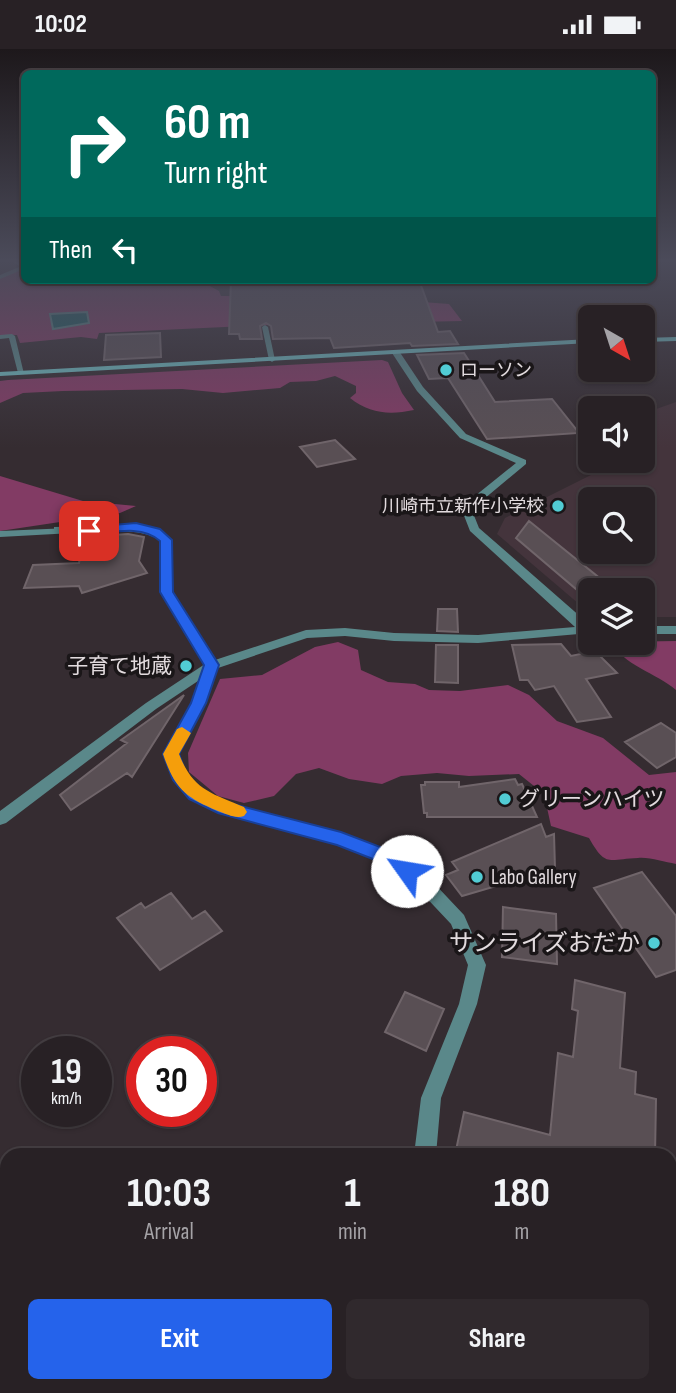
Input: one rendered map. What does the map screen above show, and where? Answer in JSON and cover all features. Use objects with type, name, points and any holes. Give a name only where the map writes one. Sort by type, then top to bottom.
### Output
[{"type":"street","points":[[655,340],[676,339]]},
{"type":"street","points":[[0,375],[578,342]]},
{"type":"street","points":[[396,353],[420,389],[463,436],[523,462],[474,502],[468,513],[474,529],[578,621]]},
{"type":"street","points":[[58,529],[89,531],[136,527],[156,531],[166,540],[166,592],[212,665]]},
{"type":"street","points":[[0,818],[151,706],[212,665],[306,634],[345,632],[394,637],[478,639],[578,630]]},
{"type":"street","points":[[655,630],[676,630]]},
{"type":"street","points":[[212,665],[198,703],[171,754],[179,776],[195,794],[224,808],[341,839],[390,858],[425,885],[458,920],[477,965],[468,1004],[430,1098],[426,1148]]},
{"type":"lane","points":[[265,327],[272,360]]},
{"type":"lane","points":[[0,337],[12,336],[22,373]]},
{"type":"lane","points":[[0,534],[49,530],[89,531]]},
{"type":"shaded area","points":[[0,323],[379,323],[99,333],[97,339],[81,337],[20,343],[17,335],[0,335]]},
{"type":"shaded area","points":[[382,360],[388,362],[402,393],[414,410],[388,413],[365,407],[350,398],[356,393],[356,386],[335,376],[316,381],[290,382],[280,388],[223,393],[182,389],[23,393],[0,403],[0,381],[8,380]]},
{"type":"shaded area","name":"川崎市立新作小学校","points":[[676,402],[676,617],[655,617],[655,578],[578,578],[578,603],[497,534],[505,518],[595,473],[655,473],[655,409]]},
{"type":"shaded area","points":[[0,476],[83,501],[136,506],[120,513],[0,531]]},
{"type":"shaded area","points":[[655,641],[676,641],[676,690],[621,655],[655,655]]},
{"type":"shaded area","points":[[338,642],[358,650],[361,670],[388,682],[415,684],[429,690],[460,691],[508,685],[529,695],[557,721],[603,738],[649,775],[676,772],[676,864],[647,858],[604,858],[589,838],[551,826],[544,794],[519,774],[469,776],[437,773],[401,776],[382,784],[349,779],[319,768],[296,774],[274,796],[244,803],[218,796],[189,772],[188,753],[220,679],[262,675],[315,647]]},
{"type":"water","points":[[52,323],[89,323],[53,329]]},
{"type":"building","points":[[229,323],[435,323],[438,332],[450,331],[458,344],[412,346],[410,343],[334,348],[330,338],[273,339],[271,326],[266,323],[260,326],[262,339],[240,339],[239,334],[229,334]]},
{"type":"building","points":[[160,333],[161,357],[104,360],[106,335]]},
{"type":"building","points":[[464,353],[495,402],[552,399],[578,433],[487,439],[448,378],[429,379],[417,355]]},
{"type":"building","points":[[335,440],[355,459],[317,467],[300,447]]},
{"type":"building","points":[[529,521],[578,561],[578,564],[582,564],[600,578],[578,578],[576,589],[516,538]]},
{"type":"building","points":[[128,534],[144,537],[139,561],[147,573],[82,593],[79,586],[24,588],[33,565],[79,563],[84,537]]},
{"type":"building","points":[[438,609],[457,609],[458,632],[437,631]]},
{"type":"building","points":[[561,644],[571,656],[599,655],[617,673],[586,679],[611,717],[577,722],[554,686],[535,690],[528,680],[520,680],[512,645]]},
{"type":"building","points":[[436,645],[458,645],[458,683],[435,682]]},
{"type":"building","points":[[184,695],[132,777],[127,773],[71,810],[60,795],[127,743],[121,740]]},
{"type":"building","points":[[661,723],[676,733],[676,757],[657,768],[625,742]]},
{"type":"building","points":[[515,779],[518,785],[522,784],[537,817],[427,817],[427,813],[424,813],[421,785],[425,785],[425,782],[459,782],[459,787]]},
{"type":"building","points":[[541,824],[546,837],[554,834],[555,869],[462,896],[446,875],[458,870],[452,862]]},
{"type":"building","name":"サンライズおだか","points":[[642,872],[676,916],[676,970],[656,977],[594,888]]},
{"type":"building","points":[[171,893],[192,919],[205,911],[222,931],[160,970],[117,918],[141,903],[145,908]]},
{"type":"building","points":[[503,907],[556,914],[557,964],[502,957]]},
{"type":"building","points":[[575,980],[625,993],[620,1068],[636,1072],[635,1094],[656,1099],[655,1148],[456,1148],[464,1112],[550,1135],[558,1053],[573,1057],[578,1011],[572,1009]]},
{"type":"building","points":[[405,992],[444,1009],[426,1051],[385,1032]]},
{"type":"slow traffic","points":[[182,733],[171,754],[179,776],[195,794],[238,812]]},
{"type":"place","name":"ローソン","points":[[446,370]]},
{"type":"place","name":"川崎市立新作小学校","points":[[558,506]]},
{"type":"place","name":"子育て地蔵","points":[[186,666]]},
{"type":"place","name":"グリーンハイツ","points":[[505,799]]},
{"type":"place","name":"Labo Gallery","points":[[477,877]]},
{"type":"place","name":"サンライズおだか","points":[[654,943]]},
{"type":"route","points":[[89,531],[136,527],[156,531],[166,540],[166,592],[212,665],[198,703],[171,754],[179,776],[195,794],[224,808],[341,839],[390,858],[407,871]]}]
